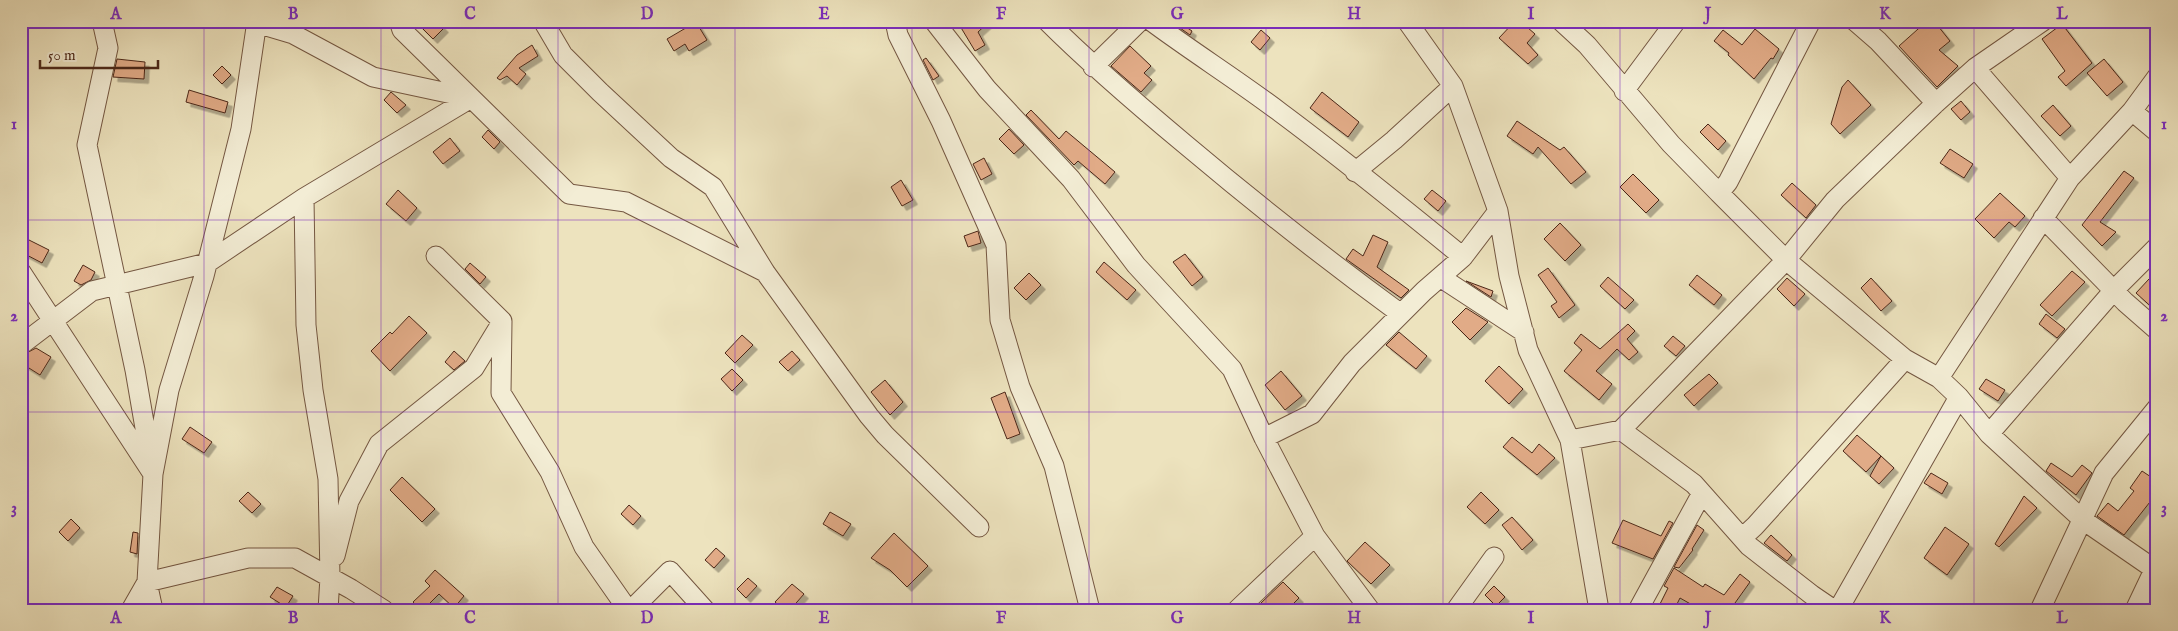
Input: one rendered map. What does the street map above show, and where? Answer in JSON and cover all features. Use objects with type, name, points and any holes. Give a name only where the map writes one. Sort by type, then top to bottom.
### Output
[{"type":"street","points":[[102,21],[108,48],[88,145],[135,370],[153,474]]},
{"type":"street","points":[[399,21],[402,30],[570,194],[626,202],[765,272]]},
{"type":"street","points":[[543,21],[563,55],[600,92],[671,158],[713,187],[765,272],[885,435],[979,527]]},
{"type":"street","points":[[895,21],[898,35],[945,129],[996,245],[1000,320],[1020,387],[1054,466],[1086,606]]},
{"type":"street","points":[[934,21],[987,89],[1071,179],[1136,265],[1232,369],[1264,438],[1315,536],[1370,610]]},
{"type":"street","points":[[1047,21],[1093,68],[1329,262],[1401,314]]},
{"type":"street","points":[[1093,68],[1140,21]]},
{"type":"street","points":[[1151,21],[1197,56],[1280,112],[1355,172],[1390,196],[1463,257]]},
{"type":"street","points":[[1407,21],[1453,86],[1498,211],[1509,276],[1528,350],[1570,440],[1599,610]]},
{"type":"street","points":[[1561,21],[1587,45],[1624,91],[1671,144],[1786,260],[1905,360],[1938,378],[1959,397],[1989,434],[2083,520],[2156,571],[2135,610]]},
{"type":"street","points":[[1624,91],[1676,21]]},
{"type":"street","points":[[1719,193],[1728,182],[1811,21]]},
{"type":"street","points":[[1855,21],[1878,41],[1936,103]]},
{"type":"street","points":[[1570,440],[1621,430],[1786,260],[1835,200],[1975,68],[2043,21]]},
{"type":"street","points":[[153,610],[147,582],[153,474],[169,390],[207,264],[241,129],[256,22],[293,34],[372,77],[471,98]]},
{"type":"street","points":[[1975,68],[2070,178]]},
{"type":"street","points":[[1938,378],[2070,178],[2132,111],[2157,77]]},
{"type":"street","points":[[1355,172],[1394,140],[1453,86]]},
{"type":"street","points":[[21,345],[92,291],[207,264],[304,198],[471,98]]},
{"type":"street","points":[[2132,111],[2157,132]]},
{"type":"street","points":[[304,198],[306,325],[313,390],[328,479],[330,577],[328,610]]},
{"type":"street","points":[[1264,438],[1312,414],[1352,362],[1463,257],[1498,211]]},
{"type":"street","points":[[2043,218],[2115,289],[2125,302],[2157,330]]},
{"type":"street","points":[[1989,434],[2115,289],[2157,247]]},
{"type":"street","points":[[436,256],[502,321],[501,392],[550,472],[584,547],[629,610],[670,571],[705,610]]},
{"type":"street","points":[[21,272],[153,474]]},
{"type":"street","points":[[1440,277],[1524,332]]},
{"type":"street","points":[[330,577],[349,501],[379,444],[474,368],[502,321]]},
{"type":"street","points":[[1742,538],[1905,360]]},
{"type":"street","points":[[1621,430],[1694,484],[1749,546],[1812,595],[1836,610],[1959,397]]},
{"type":"street","points":[[2040,610],[2104,472],[2153,419]]},
{"type":"street","points":[[1638,610],[1702,493]]},
{"type":"street","points":[[1237,610],[1315,536]]},
{"type":"street","points":[[1456,610],[1494,557]]},
{"type":"street","points":[[131,610],[147,582],[248,558],[295,558],[384,610]]},
{"type":"building","points":[[415,21],[437,21],[444,28],[433,39]]},
{"type":"building","points":[[957,21],[990,21],[978,32],[985,45],[975,51]]},
{"type":"building","points":[[1170,21],[1177,21],[1192,31],[1190,35]]},
{"type":"building","points":[[1515,21],[1520,21],[1535,34],[1527,43],[1538,55],[1528,64],[1499,38]]},
{"type":"building","points":[[1927,21],[1934,21],[1950,41],[1939,50],[1958,66],[1937,87],[1899,46]]},
{"type":"building","points":[[696,22],[707,40],[689,51],[685,44],[674,51],[667,39]]},
{"type":"building","points":[[2062,24],[2092,63],[2066,86],[2058,77],[2065,71],[2042,39]]},
{"type":"building","points":[[1755,29],[1779,49],[1773,59],[1771,58],[1754,79],[1728,55],[1729,53],[1714,41],[1723,30],[1742,45]]},
{"type":"building","points":[[1261,30],[1270,38],[1260,50],[1251,42]]},
{"type":"building","points":[[532,45],[538,56],[519,68],[526,74],[517,85],[507,76],[500,80],[497,78],[517,55]]},
{"type":"building","points":[[1130,46],[1151,66],[1144,73],[1152,80],[1141,92],[1111,66]]},
{"type":"building","points":[[926,58],[939,76],[933,80],[923,60]]},
{"type":"building","points":[[117,59],[145,62],[144,79],[113,77]]},
{"type":"building","points":[[2104,59],[2123,82],[2107,96],[2087,73]]},
{"type":"building","points":[[222,66],[231,75],[222,84],[213,75]]},
{"type":"building","points":[[1848,80],[1871,105],[1840,134],[1831,124],[1842,87]]},
{"type":"building","points":[[189,90],[228,102],[225,113],[186,102]]},
{"type":"building","points":[[391,92],[406,105],[397,113],[384,100]]},
{"type":"building","points":[[1322,92],[1359,122],[1348,137],[1310,108]]},
{"type":"building","points":[[1961,101],[1970,112],[1961,120],[1951,109]]},
{"type":"building","points":[[2053,105],[2071,126],[2060,136],[2041,116]]},
{"type":"building","points":[[1031,110],[1059,139],[1066,131],[1115,172],[1105,184],[1078,161],[1074,165],[1026,115]]},
{"type":"building","points":[[1517,121],[1560,150],[1564,147],[1586,172],[1571,184],[1538,147],[1533,154],[1507,136]]},
{"type":"building","points":[[1708,124],[1726,141],[1718,150],[1700,132]]},
{"type":"building","points":[[1009,129],[1024,145],[1014,154],[999,139]]},
{"type":"building","points":[[488,130],[500,142],[494,149],[482,137]]},
{"type":"building","points":[[450,138],[460,151],[443,164],[433,152]]},
{"type":"building","points":[[1950,149],[1973,164],[1964,178],[1940,163]]},
{"type":"building","points":[[984,158],[992,174],[981,180],[973,164]]},
{"type":"building","points":[[2124,171],[2134,178],[2100,222],[2116,232],[2102,246],[2082,225]]},
{"type":"building","points":[[1633,174],[1659,200],[1646,213],[1620,187]]},
{"type":"building","points":[[901,180],[913,200],[902,206],[891,187]]},
{"type":"building","points":[[1792,183],[1816,205],[1806,218],[1781,195]]},
{"type":"building","points":[[398,190],[417,208],[406,221],[386,204]]},
{"type":"building","points":[[1432,190],[1446,201],[1438,211],[1424,199]]},
{"type":"building","points":[[2000,193],[2025,216],[2015,227],[2009,222],[1994,238],[1975,219]]},
{"type":"building","points":[[1560,223],[1581,245],[1565,261],[1544,239]]},
{"type":"building","points":[[978,231],[981,243],[968,247],[964,236]]},
{"type":"building","points":[[1373,235],[1388,242],[1377,267],[1409,290],[1401,298],[1346,259],[1353,249],[1363,256]]},
{"type":"building","points":[[21,236],[49,250],[42,263],[21,252]]},
{"type":"building","points":[[1185,254],[1203,277],[1192,286],[1173,262]]},
{"type":"building","points":[[1104,262],[1136,290],[1127,300],[1096,272]]},
{"type":"building","points":[[470,263],[486,277],[480,284],[465,269]]},
{"type":"building","points":[[83,265],[95,272],[91,280],[81,285],[74,281]]},
{"type":"building","points":[[1548,268],[1575,305],[1559,318],[1551,306],[1557,302],[1538,275]]},
{"type":"building","points":[[2072,271],[2085,282],[2052,316],[2040,305]]},
{"type":"building","points":[[1029,273],[1041,285],[1026,300],[1014,288]]},
{"type":"building","points":[[1697,275],[1722,295],[1714,305],[1689,285]]},
{"type":"building","points":[[1608,277],[1634,300],[1625,309],[1600,286]]},
{"type":"building","points":[[1787,278],[1805,294],[1794,306],[1777,289]]},
{"type":"building","points":[[1871,278],[1892,301],[1881,311],[1861,288]]},
{"type":"building","points":[[2149,279],[2157,287],[2157,312],[2136,293]]},
{"type":"building","points":[[1466,281],[1493,291],[1491,297]]},
{"type":"building","points":[[1466,308],[1488,322],[1470,340],[1452,322]]},
{"type":"building","points":[[2046,314],[2065,329],[2057,338],[2039,324]]},
{"type":"building","points":[[409,316],[427,333],[390,371],[371,351],[390,332],[392,334]]},
{"type":"building","points":[[1628,324],[1635,331],[1627,339],[1638,352],[1629,360],[1617,349],[1596,371],[1612,384],[1599,400],[1564,371],[1582,350],[1574,343],[1581,334],[1600,349]]},
{"type":"building","points":[[1399,332],[1427,356],[1416,369],[1386,345]]},
{"type":"building","points":[[742,335],[753,345],[735,363],[725,353]]},
{"type":"building","points":[[1673,336],[1685,346],[1676,356],[1664,346]]},
{"type":"building","points":[[36,348],[51,357],[40,375],[21,363],[21,356]]},
{"type":"building","points":[[454,351],[465,361],[454,370],[445,362]]},
{"type":"building","points":[[792,351],[800,360],[788,371],[779,362]]},
{"type":"building","points":[[1499,366],[1523,389],[1509,404],[1485,381]]},
{"type":"building","points":[[732,369],[743,380],[732,391],[721,379]]},
{"type":"building","points":[[1281,371],[1302,396],[1285,410],[1265,385]]},
{"type":"building","points":[[1709,374],[1718,383],[1694,406],[1684,395]]},
{"type":"building","points":[[1986,379],[2005,390],[1998,401],[1979,389]]},
{"type":"building","points":[[885,380],[903,402],[890,415],[871,392]]},
{"type":"building","points":[[1005,392],[1020,434],[1007,439],[991,398]]},
{"type":"building","points":[[190,427],[212,442],[204,453],[182,439]]},
{"type":"building","points":[[1857,435],[1881,456],[1866,472],[1843,451]]},
{"type":"building","points":[[1512,437],[1532,453],[1539,444],[1555,458],[1537,475],[1503,447]]},
{"type":"building","points":[[1881,456],[1894,468],[1879,484],[1870,476]]},
{"type":"building","points":[[2051,463],[2072,477],[2082,465],[2092,473],[2076,495],[2046,471]]},
{"type":"building","points":[[2142,471],[2157,481],[2157,493],[2124,535],[2097,516],[2108,503],[2118,511],[2134,491],[2130,488]]},
{"type":"building","points":[[1931,473],[1948,483],[1942,494],[1924,483]]},
{"type":"building","points":[[402,477],[435,509],[422,522],[390,490]]},
{"type":"building","points":[[248,492],[261,504],[252,513],[239,501]]},
{"type":"building","points":[[1481,492],[1499,510],[1485,524],[1467,507]]},
{"type":"building","points":[[2024,496],[2037,508],[1999,547],[1995,544]]},
{"type":"building","points":[[629,505],[641,516],[633,525],[621,514]]},
{"type":"building","points":[[830,512],[851,524],[843,536],[823,524]]},
{"type":"building","points":[[1512,517],[1533,540],[1522,550],[1502,525]]},
{"type":"building","points":[[71,519],[80,528],[68,541],[59,532]]},
{"type":"building","points":[[1623,520],[1661,536],[1669,521],[1673,523],[1653,559],[1612,543]]},
{"type":"building","points":[[1697,525],[1704,530],[1693,550],[1679,568],[1674,567]]},
{"type":"building","points":[[1945,527],[1969,544],[1947,575],[1924,558]]},
{"type":"building","points":[[133,532],[138,533],[137,554],[130,552]]},
{"type":"building","points":[[894,533],[928,566],[907,587],[890,570],[871,558]]},
{"type":"building","points":[[1771,535],[1792,555],[1787,561],[1764,543]]},
{"type":"building","points":[[1365,542],[1390,565],[1371,584],[1347,561]]},
{"type":"building","points":[[716,548],[725,556],[714,568],[705,560]]},
{"type":"building","points":[[1674,568],[1703,587],[1705,584],[1724,595],[1740,574],[1750,582],[1730,610],[1701,610],[1680,598],[1674,610],[1657,610],[1668,588],[1664,586]]},
{"type":"building","points":[[435,570],[464,596],[454,608],[439,594],[423,610],[413,602],[430,586],[425,581]]},
{"type":"building","points":[[748,578],[757,586],[746,598],[737,589]]},
{"type":"building","points":[[1283,582],[1299,598],[1287,610],[1268,610],[1261,603]]},
{"type":"building","points":[[792,584],[804,594],[790,610],[784,610],[775,602]]},
{"type":"building","points":[[1494,586],[1505,597],[1496,606],[1485,595]]},
{"type":"building","points":[[277,587],[293,596],[286,607],[270,597]]}]
